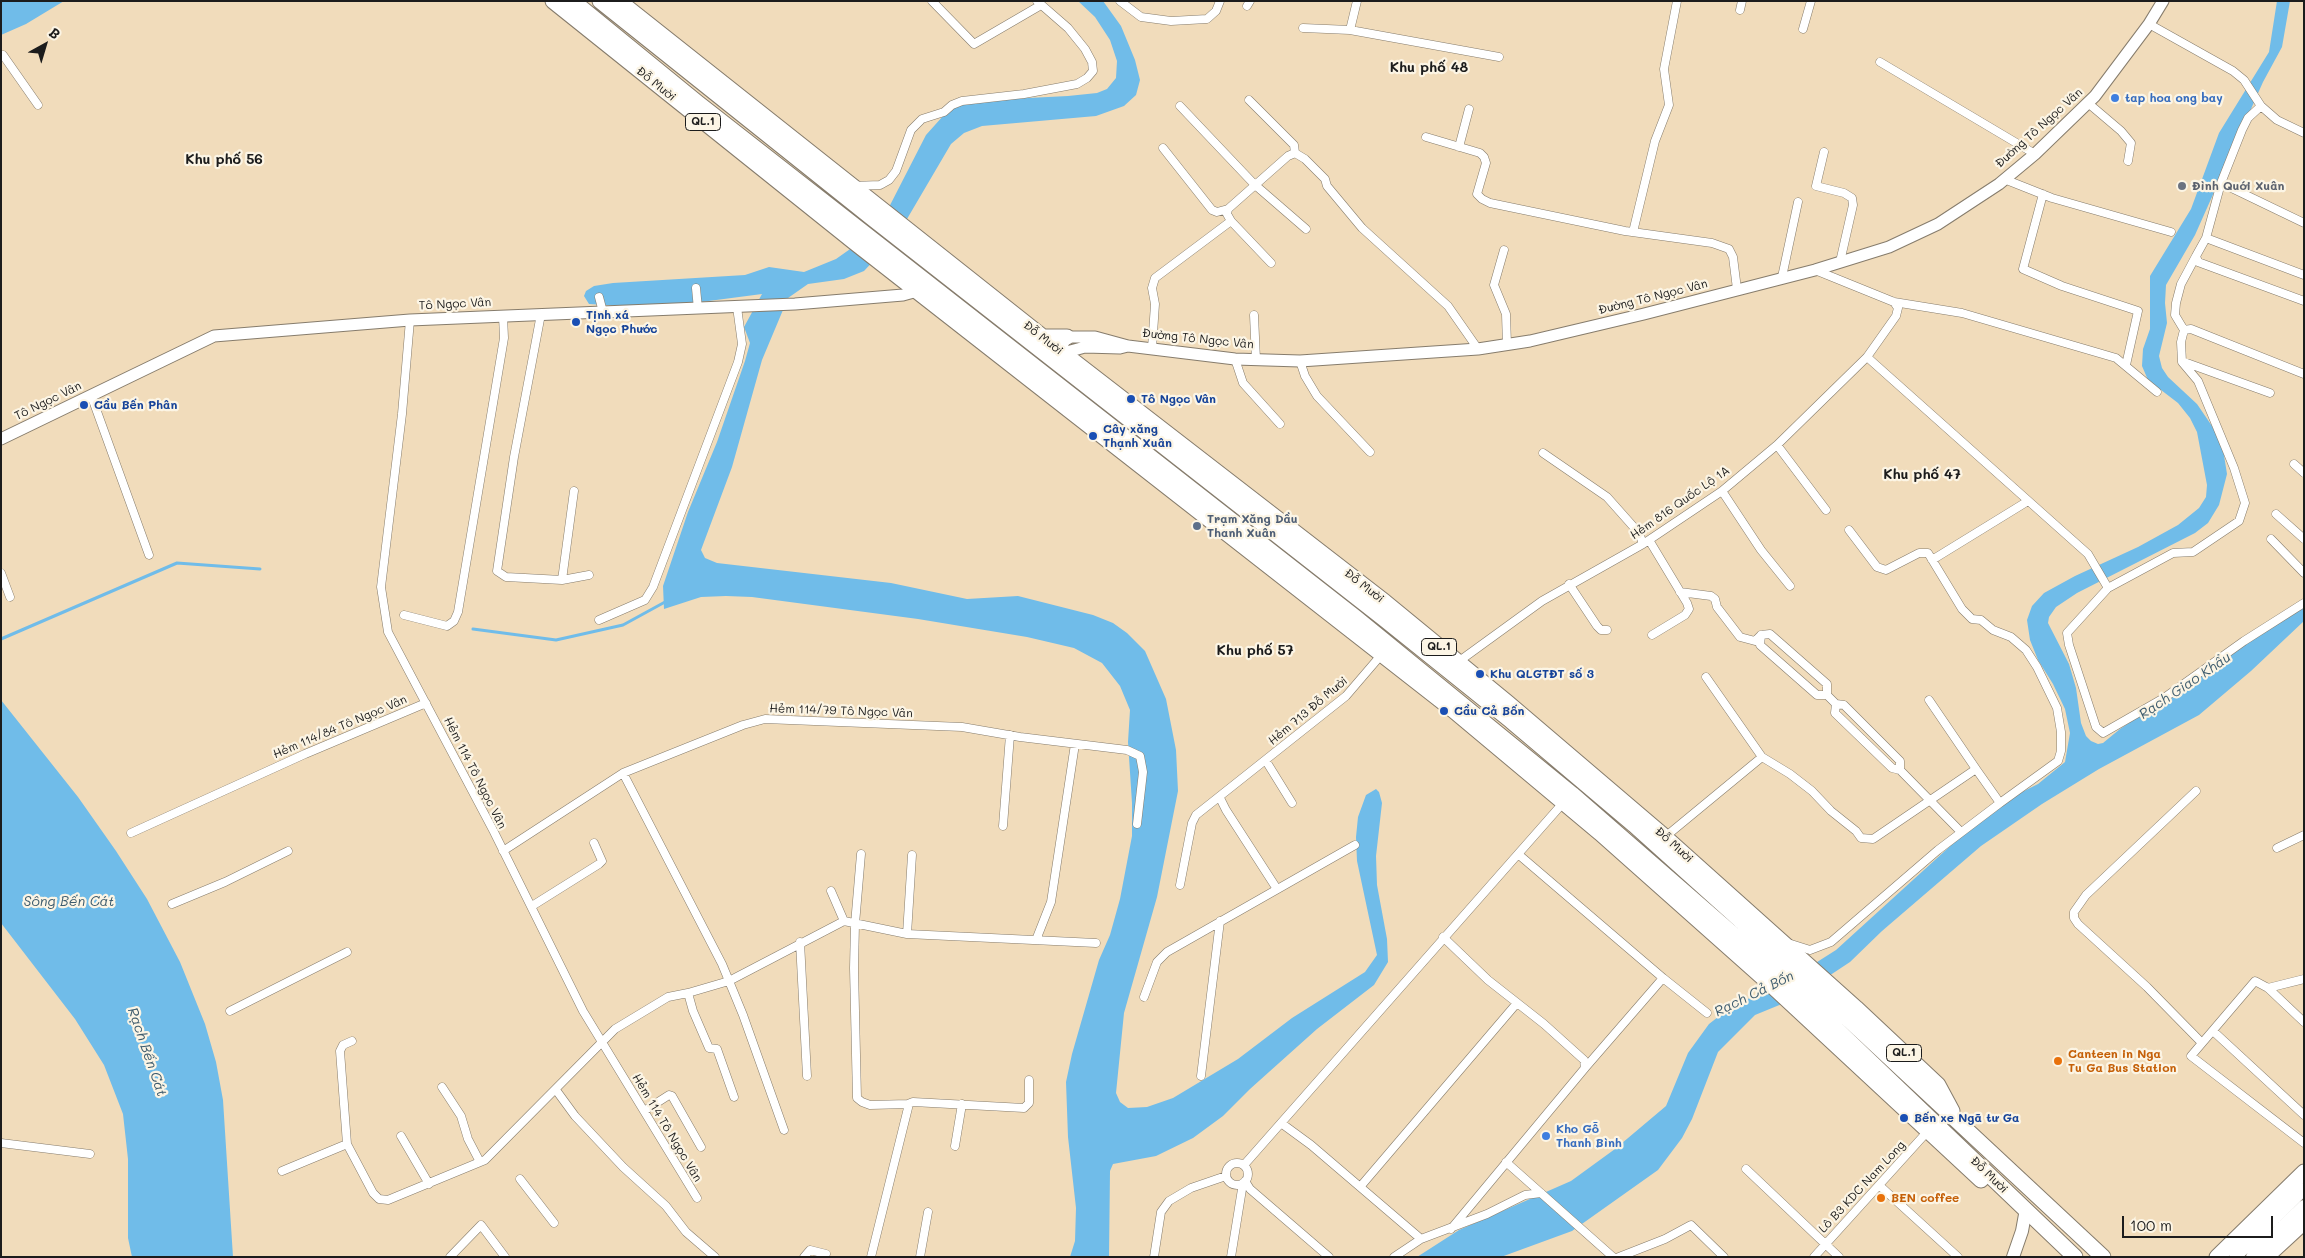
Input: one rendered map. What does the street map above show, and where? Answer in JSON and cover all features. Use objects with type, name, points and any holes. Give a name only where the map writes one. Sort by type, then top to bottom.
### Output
[{"type":"highway","name":"Đỗ Mười","points":[[553,1],[578,11],[643,66],[867,226],[888,260],[924,288],[1050,369],[1385,602],[1665,836],[1782,942],[1786,972]]},
{"type":"highway","name":"QL.1","points":[[600,1],[867,226],[906,237]]},
{"type":"highway","name":"QL.1","points":[[619,1],[851,186],[867,226]]},
{"type":"highway","name":"Đỗ Mười","points":[[906,237],[1042,336],[1050,369],[1370,629],[1568,798]]},
{"type":"highway","name":"Đỗ Mười","points":[[906,237],[1022,337],[1050,369],[1382,654],[1568,798],[1786,972],[1834,997],[1958,1123],[2103,1257]]},
{"type":"highway","points":[[1022,337],[1067,337]]},
{"type":"highway","name":"Đỗ Mười","points":[[1050,369],[1383,618],[1511,721],[1634,825],[1786,972]]},
{"type":"highway","name":"QL.1","points":[[1786,972],[1814,1016]]},
{"type":"highway","name":"Đỗ Mười","points":[[1814,1016],[1927,1132],[1944,1139]]},
{"type":"highway","name":"Đỗ Mười","points":[[1814,1016],[1944,1139],[1988,1186],[2011,1195],[2026,1210]]},
{"type":"highway","points":[[1944,1139],[1958,1123]]},
{"type":"highway","points":[[2217,1257],[2304,1172]]},
{"type":"highway","name":"QL.1","points":[[2026,1210],[2075,1257]]},
{"type":"highway","points":[[2266,1257],[2304,1222]]},
{"type":"main road","points":[[2235,1257],[2304,1189]]},
{"type":"main road","points":[[2252,1257],[2304,1206]]},
{"type":"main road","points":[[2014,1257],[2026,1210]]},
{"type":"street","points":[[851,186],[880,185],[889,180],[896,171],[911,130],[922,120],[944,112],[952,105],[962,101],[1024,94],[1077,84],[1087,78],[1093,71],[1092,62],[1085,49],[1068,28],[1039,3],[974,44],[932,1]]},
{"type":"street","points":[[1120,1],[1141,17],[1171,21],[1207,19],[1216,11],[1220,1]]},
{"type":"street","points":[[1350,30],[1357,1]]},
{"type":"street","points":[[1633,232],[1655,141],[1670,105],[1664,69],[1677,1]]},
{"type":"street","points":[[1740,10],[1742,1]]},
{"type":"street","points":[[1803,29],[1811,1]]},
{"type":"street","name":"Đường Tô Ngọc Vân","points":[[1067,337],[1095,336],[1128,346],[1256,360],[1300,361],[1478,349],[1507,345],[1644,314],[1815,270],[1912,237],[1938,224],[2004,179],[2035,154],[2088,103],[2149,24],[2163,1]]},
{"type":"street","points":[[2149,24],[2233,71],[2244,80],[2259,103],[2277,120],[2304,133]]},
{"type":"street","points":[[1303,28],[1350,30],[1500,56]]},
{"type":"street","points":[[3,55],[38,104]]},
{"type":"street","points":[[1880,62],[2035,154]]},
{"type":"street","points":[[1250,100],[1294,145],[1295,153]]},
{"type":"street","points":[[2088,103],[2121,131],[2131,143],[2128,161]]},
{"type":"street","points":[[2259,103],[2245,124],[2221,182],[2206,238],[2181,284],[2175,316],[2184,330],[2181,342],[2182,362],[2198,381],[2234,468],[2245,503],[2239,521],[2193,552],[2173,553],[2107,586],[2068,633],[2069,645],[2096,728],[2103,733],[2164,698],[2244,641],[2304,603]]},
{"type":"street","points":[[1180,106],[1254,184],[1306,229]]},
{"type":"street","points":[[1459,147],[1469,109]]},
{"type":"street","points":[[1426,137],[1480,153],[1484,157],[1486,163],[1477,194],[1482,199],[1633,232],[1712,243],[1728,249],[1733,257],[1737,289]]},
{"type":"street","points":[[1163,148],[1212,210],[1218,212],[1228,209],[1254,184],[1288,156],[1295,153]]},
{"type":"street","points":[[1824,152],[1816,186],[1844,193],[1852,198],[1853,205],[1840,262]]},
{"type":"street","points":[[1295,153],[1305,159],[1325,179],[1362,228],[1448,306],[1478,349]]},
{"type":"street","points":[[2004,179],[2043,194],[2170,232]]},
{"type":"street","points":[[2221,182],[2304,223]]},
{"type":"street","points":[[2043,194],[2023,269],[2062,286],[2138,311],[2126,365]]},
{"type":"street","points":[[1782,277],[1798,202]]},
{"type":"street","points":[[1228,209],[1227,214],[1271,263]]},
{"type":"street","points":[[1152,348],[1155,304],[1152,288],[1155,278],[1232,220]]},
{"type":"street","points":[[2206,238],[2304,275]]},
{"type":"street","points":[[1504,250],[1494,285],[1506,314],[1507,345]]},
{"type":"street","points":[[2196,256],[2198,262],[2304,301]]},
{"type":"street","points":[[1815,270],[1894,302],[1962,313],[2116,358],[2157,392]]},
{"type":"street","points":[[696,288],[698,307]]},
{"type":"street","name":"Tô Ngọc Vân","points":[[1,439],[214,336],[410,320],[602,309],[795,304],[924,288]]},
{"type":"street","points":[[599,297],[602,309]]},
{"type":"street","name":"Hẻm 816 Quốc Lộ 1A","points":[[1458,662],[1516,619],[1569,584],[1646,542],[1722,491],[1777,445],[1867,357],[1896,316],[1898,308],[1894,302]]},
{"type":"street","points":[[599,620],[645,600],[653,587],[738,362],[742,344],[737,307]]},
{"type":"street","points":[[540,314],[496,571],[506,577],[562,580],[589,575]]},
{"type":"street","points":[[1254,315],[1256,360]]},
{"type":"street","points":[[404,615],[447,626],[454,621],[458,612],[504,338],[503,316]]},
{"type":"street","name":"Hẻm 114 Tô Ngọc Vân","points":[[410,320],[402,414],[381,587],[388,632],[532,906],[583,1010],[696,1198]]},
{"type":"street","points":[[2184,330],[2191,329],[2304,374]]},
{"type":"street","points":[[1050,369],[1067,337]]},
{"type":"street","points":[[1050,369],[1085,348],[1120,348],[1128,346]]},
{"type":"street","points":[[1867,357],[2088,554],[2107,586]]},
{"type":"street","points":[[1235,359],[1243,383],[1280,424]]},
{"type":"street","points":[[1300,361],[1305,376],[1317,396],[1370,452]]},
{"type":"street","points":[[2182,362],[2270,393]]},
{"type":"street","points":[[91,395],[149,554]]},
{"type":"street","points":[[1777,445],[1826,510]]},
{"type":"street","points":[[1543,453],[1607,496],[1646,542],[1687,603],[1686,615],[1652,635]]},
{"type":"street","points":[[2294,464],[2304,473]]},
{"type":"street","points":[[562,580],[574,491]]},
{"type":"street","points":[[1722,491],[1761,550],[1790,586]]},
{"type":"street","points":[[1932,560],[2028,501]]},
{"type":"street","points":[[2276,514],[2304,539]]},
{"type":"street","points":[[1782,942],[1810,950],[1831,942],[1961,832],[2058,761],[2061,751],[2061,732],[2057,708],[2037,667],[2026,650],[2011,637],[1993,630],[1981,620],[1972,619],[1962,609],[1932,560],[1924,552],[1886,570],[1876,567],[1850,530]]},
{"type":"street","points":[[2271,539],[2304,573]]},
{"type":"street","points":[[1,573],[10,597]]},
{"type":"street","points":[[1569,584],[1597,626],[1601,630],[1606,630]]},
{"type":"street","points":[[1680,592],[1711,596],[1715,599],[1717,607],[1740,637],[1755,641],[1761,635],[1770,634],[1827,684],[1827,695],[1836,704],[1844,705],[1900,761],[1900,770]]},
{"type":"street","points":[[1761,635],[1760,645],[1817,695],[1827,695]]},
{"type":"street","name":"Hẻm 713 Đỗ Mười","points":[[1180,885],[1192,823],[1202,809],[1220,798],[1346,696],[1382,654]]},
{"type":"street","points":[[1706,677],[1762,757],[1805,785],[1856,831],[1860,838],[1873,839],[1976,770]]},
{"type":"street","points":[[1929,700],[2000,803]]},
{"type":"street","name":"Hẻm 114/84 Tô Ngọc Vân","points":[[131,833],[263,773],[426,703]]},
{"type":"street","points":[[1836,704],[1835,712],[1892,768],[1900,770],[1961,832]]},
{"type":"street","name":"Hẻm 114/79 Tô Ngọc Vân","points":[[503,851],[623,773],[743,725],[765,719],[962,727],[1127,750],[1140,756],[1143,772],[1137,824]]},
{"type":"street","points":[[1003,826],[1010,735]]},
{"type":"street","points":[[1036,940],[1051,902],[1075,744]]},
{"type":"street","points":[[1665,836],[1762,757]]},
{"type":"street","name":"Hẻm 713 Đỗ Mười","points":[[1266,761],[1292,803]]},
{"type":"street","points":[[623,773],[729,981],[784,1130]]},
{"type":"street","points":[[2196,791],[2086,894],[2074,912],[2074,918],[2078,924],[2147,987],[2202,1043]]},
{"type":"street","points":[[1220,798],[1277,890]]},
{"type":"street","points":[[1244,1165],[1568,798]]},
{"type":"street","points":[[2278,848],[2304,835]]},
{"type":"street","points":[[532,906],[602,861],[594,843]]},
{"type":"street","points":[[1144,997],[1157,962],[1167,952],[1355,845]]},
{"type":"street","points":[[172,904],[225,882],[288,851]]},
{"type":"street","points":[[861,854],[855,924],[857,1098],[870,1105],[908,1104],[913,1102],[1027,1107],[1029,1080]]},
{"type":"street","points":[[1518,854],[1663,978],[1707,1013]]},
{"type":"street","points":[[907,934],[912,855]]},
{"type":"street","points":[[831,891],[844,921]]},
{"type":"street","points":[[352,1041],[343,1046],[340,1051],[348,1144],[373,1193],[379,1199],[388,1200],[485,1160],[603,1044],[615,1029],[668,998],[729,981],[800,942],[844,921],[907,934],[1096,943]]},
{"type":"street","points":[[1201,1076],[1220,921]]},
{"type":"street","points":[[1444,937],[1488,980],[1584,1060],[1585,1068]]},
{"type":"street","points":[[800,942],[807,1076]]},
{"type":"street","points":[[230,1011],[347,952]]},
{"type":"street","points":[[1451,1229],[1585,1068],[1663,978]]},
{"type":"street","points":[[2268,988],[2304,979]]},
{"type":"street","points":[[2304,1022],[2268,988],[2255,981],[2192,1056],[2304,1143]]},
{"type":"street","points":[[688,993],[693,1011],[709,1048],[717,1049],[734,1097]]},
{"type":"street","points":[[1360,1187],[1517,1003]]},
{"type":"street","points":[[2213,1031],[2304,1115]]},
{"type":"street","points":[[442,1087],[461,1116],[468,1139],[480,1162]]},
{"type":"street","points":[[556,1090],[581,1122],[624,1167],[666,1206],[686,1232],[715,1257]]},
{"type":"street","points":[[644,1111],[669,1095],[672,1096],[701,1147]]},
{"type":"street","points":[[871,1257],[908,1104]]},
{"type":"street","points":[[955,1146],[962,1104]]},
{"type":"street","points":[[1281,1123],[1421,1239]]},
{"type":"street","name":"Lô B3 KDC Nam Long","points":[[1814,1257],[1927,1132]]},
{"type":"street","points":[[402,1136],[429,1184]]},
{"type":"street","points":[[1,1143],[90,1154]]},
{"type":"street","points":[[282,1171],[348,1144]]},
{"type":"street","points":[[1506,1162],[1613,1257]]},
{"type":"street","points":[[1231,1257],[1244,1182],[1248,1171],[1244,1165],[1238,1163],[1231,1164],[1226,1176],[1230,1182],[1236,1185],[1244,1182]]},
{"type":"street","points":[[1746,1169],[1838,1257]]},
{"type":"street","points":[[1154,1257],[1161,1212],[1169,1201],[1191,1188],[1226,1176]]},
{"type":"street","points":[[520,1179],[554,1223]]},
{"type":"street","points":[[1244,1182],[1329,1257]]},
{"type":"street","points":[[1880,1186],[1958,1257]]},
{"type":"street","points":[[1394,1257],[1421,1239],[1451,1229],[1525,1195],[1541,1192]]},
{"type":"street","points":[[920,1257],[928,1212]]},
{"type":"street","points":[[450,1257],[481,1225],[505,1257]]},
{"type":"street","points":[[1619,1257],[1665,1239],[1691,1225],[1724,1257]]},
{"type":"street","points":[[804,1257],[810,1250],[826,1254]]},
{"type":"water","points":[[1,1],[64,1],[26,24],[1,35]]},
{"type":"water","points":[[1078,1],[1103,1],[1121,26],[1135,60],[1140,80],[1136,95],[1124,106],[1096,116],[982,126],[964,133],[951,144],[897,236],[864,271],[844,279],[808,284],[788,298],[762,360],[732,467],[701,550],[705,558],[717,563],[891,583],[967,599],[1018,596],[1093,615],[1113,623],[1127,633],[1145,651],[1166,699],[1176,750],[1178,791],[1157,897],[1124,1013],[1116,1093],[1120,1102],[1128,1108],[1147,1107],[1173,1098],[1238,1059],[1292,1018],[1365,972],[1377,955],[1357,861],[1356,837],[1358,817],[1366,795],[1376,789],[1379,792],[1382,803],[1376,856],[1377,885],[1387,939],[1388,962],[1374,985],[1317,1029],[1223,1116],[1193,1138],[1156,1156],[1113,1164],[1110,1171],[1109,1257],[1070,1257],[1075,1241],[1076,1208],[1068,1137],[1066,1082],[1072,1054],[1099,960],[1110,935],[1120,899],[1132,836],[1128,742],[1130,710],[1120,686],[1102,663],[1074,648],[1027,637],[918,619],[752,597],[701,597],[664,609],[663,586],[688,512],[717,442],[745,361],[750,343],[744,327],[762,294],[678,305],[621,306],[589,304],[584,296],[586,291],[594,286],[613,283],[745,275],[769,267],[804,272],[836,259],[853,247],[886,213],[926,135],[952,106],[968,101],[1068,96],[1097,93],[1107,89],[1116,78],[1117,61],[1110,40],[1095,17]]},
{"type":"water","name":"Rạch Giao Khẩu","points":[[2277,1],[2290,1],[2282,47],[2263,82],[2195,235],[2166,285],[2167,323],[2159,356],[2162,368],[2168,377],[2197,404],[2212,426],[2223,449],[2227,474],[2219,505],[2208,523],[2195,533],[2077,593],[2056,607],[2049,617],[2048,623],[2069,664],[2076,688],[2081,723],[2086,736],[2098,744],[2103,743],[2120,729],[2304,605],[2304,621],[2251,671],[2199,715],[2099,769],[2042,804],[1981,846],[1882,931],[1850,962],[1794,999],[1755,1015],[1718,1052],[1692,1119],[1682,1138],[1658,1170],[1572,1231],[1501,1257],[1417,1257],[1459,1230],[1571,1181],[1615,1149],[1666,1106],[1688,1053],[1709,1024],[1736,1003],[1773,990],[1836,950],[1969,829],[2014,796],[2038,784],[2065,762],[2070,733],[2065,709],[2053,684],[2038,660],[2030,640],[2027,620],[2032,606],[2044,593],[2075,576],[2138,547],[2178,525],[2199,508],[2206,497],[2207,485],[2197,432],[2190,418],[2178,403],[2148,380],[2142,366],[2143,349],[2150,329],[2150,276],[2191,209],[2219,133],[2269,52]]},
{"type":"water","name":"Sông Bến Cát","points":[[1,700],[78,797],[116,851],[147,899],[180,962],[205,1024],[216,1062],[223,1100],[233,1257],[132,1257],[128,1238],[128,1159],[123,1114],[104,1065],[75,1019],[1,923]]},
{"type":"waterway","points":[[1,639],[177,563],[260,569]]},
{"type":"waterway","points":[[473,629],[556,640],[623,625],[665,602]]},
{"type":"place","name":"tap hoa ong bay","points":[[2115,98]]},
{"type":"place","name":"Đình Quới Xuân","points":[[2182,186]]},
{"type":"place","name":"Tịnh xá Ngọc Phước","points":[[576,322]]},
{"type":"place","name":"Tô Ngọc Vân","points":[[1131,399]]},
{"type":"place","name":"Cầu Bến Phân","points":[[84,405]]},
{"type":"place","name":"Cây xăng Thạnh Xuân","points":[[1093,436]]},
{"type":"place","name":"Trạm Xăng Dầu Thanh Xuân","points":[[1197,526]]},
{"type":"place","name":"Khu QLGTĐT số 3","points":[[1480,674]]},
{"type":"place","name":"Cầu Cả Bốn","points":[[1444,711]]},
{"type":"place","name":"Canteen in Nga Tu Ga Bus Station","points":[[2058,1061]]},
{"type":"place","name":"Bến xe Ngã tư Ga","points":[[1904,1118]]},
{"type":"place","name":"Kho Gỗ Thanh Bình","points":[[1546,1136]]},
{"type":"place","name":"BEN coffee","points":[[1881,1198]]},
{"type":"district","name":"Khu phố 48","points":[[1429,68]]},
{"type":"district","name":"Khu phố 56","points":[[224,160]]},
{"type":"district","name":"Khu phố 47","points":[[1922,475]]},
{"type":"district","name":"Khu phố 57","points":[[1255,651]]},
{"type":"water label","name":"Rạch Cả Bốn","points":[[1754,994]]},
{"type":"water label","name":"Rạch Bến Cát","points":[[147,1052]]}]
